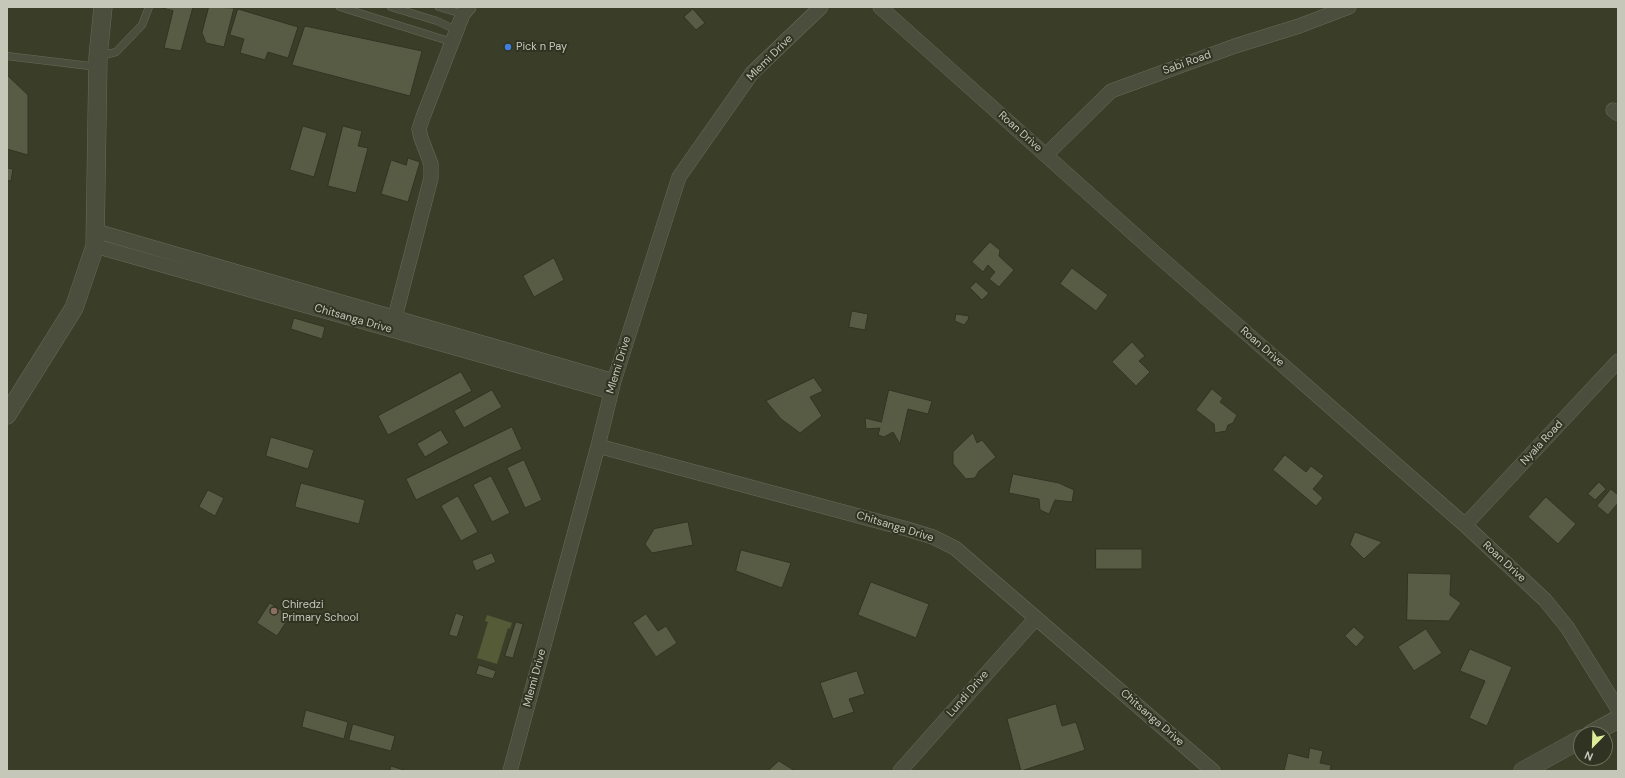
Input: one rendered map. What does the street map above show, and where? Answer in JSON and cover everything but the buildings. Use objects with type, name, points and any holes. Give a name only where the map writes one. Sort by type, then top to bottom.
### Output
[{"type":"street","points":[[7,415],[74,308],[96,239],[98,62],[103,7]]},
{"type":"street","name":"Mlemi Drive","points":[[510,771],[598,446],[612,386],[679,177],[752,73],[821,7]]},
{"type":"street","name":"Roan Drive","points":[[880,7],[1163,260],[1465,524],[1545,600],[1567,627],[1618,709]]},
{"type":"street","name":"Sabi Road","points":[[1046,155],[1111,91],[1235,46],[1299,26],[1349,7]]},
{"type":"street","points":[[395,317],[431,178],[431,164],[420,138],[419,129],[454,36],[466,10]]},
{"type":"street","points":[[96,239],[395,317],[612,386]]},
{"type":"street","name":"Chitsanga Drive","points":[[96,239],[612,386]]},
{"type":"street","name":"Nyala Road","points":[[1465,524],[1618,361]]},
{"type":"street","name":"Chitsanga Drive","points":[[598,446],[933,537],[955,548],[1213,771]]},
{"type":"street","name":"Lundi Drive","points":[[900,771],[1036,618]]},
{"type":"street","points":[[1605,726],[1618,719]]},
{"type":"street","points":[[1523,771],[1573,743]]},
{"type":"lane","points":[[7,56],[98,62],[116,52],[142,25],[149,7]]},
{"type":"lane","points":[[340,7],[454,36]]},
{"type":"lane","points":[[391,7],[437,21],[454,36]]},
{"type":"lane","points":[[439,7],[466,10]]},
{"type":"shaded area","points":[[487,615],[512,623],[510,629],[508,628],[497,664],[477,658],[488,622],[485,621]]},
{"type":"place","name":"Pick n Pay","points":[[508,47]]},
{"type":"place","name":"Chiredzi Primary School","points":[[274,611]]}]
